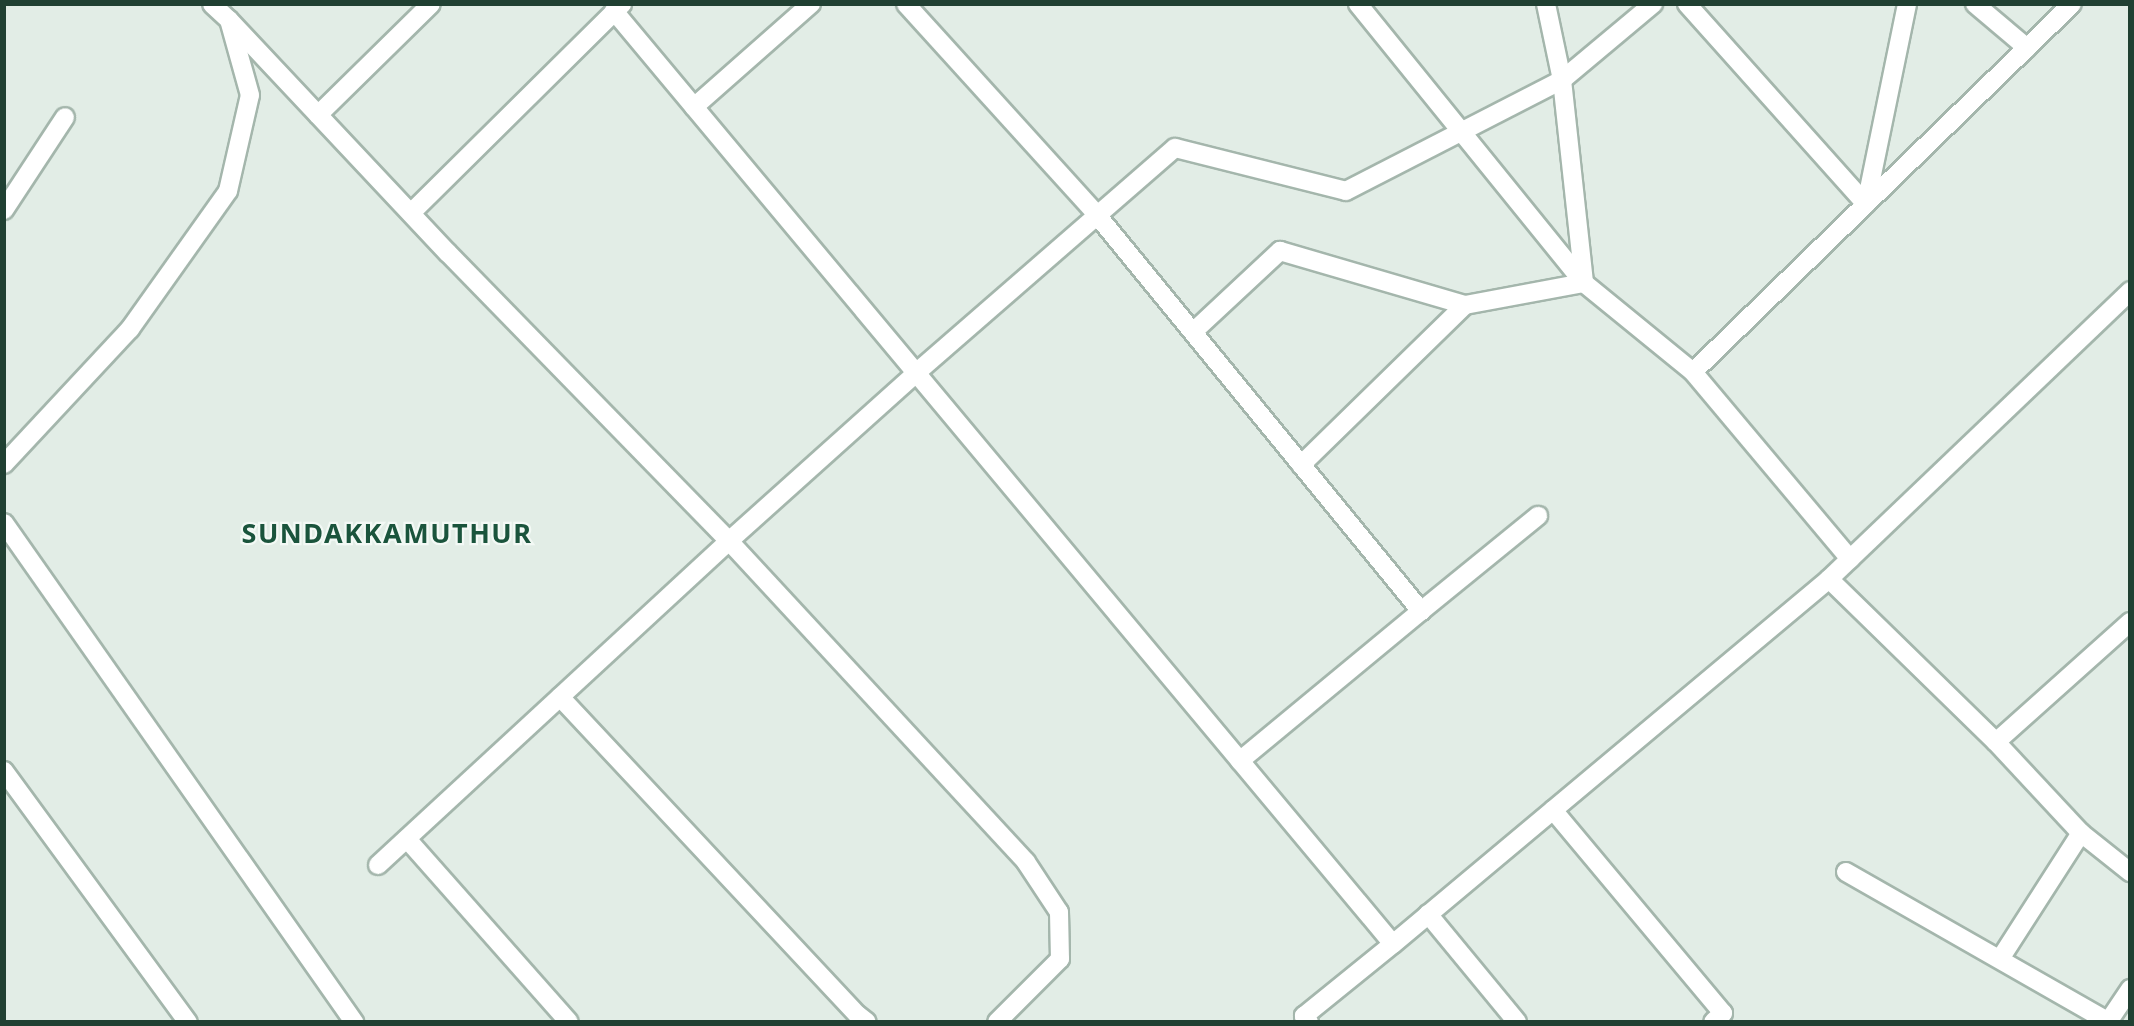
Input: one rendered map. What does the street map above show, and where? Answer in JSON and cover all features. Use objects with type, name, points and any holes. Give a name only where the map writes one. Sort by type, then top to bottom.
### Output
[{"type":"street","points":[[212,4],[729,541],[1026,862],[1059,912],[1060,959],[997,1022]]},
{"type":"street","points":[[318,115],[431,4]]},
{"type":"street","points":[[694,107],[811,4]]},
{"type":"street","points":[[906,4],[1097,215],[1421,611]]},
{"type":"street","points":[[1358,4],[1584,283],[1693,372],[1850,559]]},
{"type":"street","points":[[1546,4],[1562,80],[1584,283]]},
{"type":"street","points":[[378,865],[729,541],[916,373],[1175,148],[1346,191],[1562,80],[1653,4]]},
{"type":"street","points":[[1687,4],[1866,204]]},
{"type":"street","points":[[1866,204],[1907,4]]},
{"type":"street","points":[[1975,4],[2027,48]]},
{"type":"street","points":[[1693,372],[2072,4]]},
{"type":"street","points":[[411,213],[618,8],[694,107],[1393,944]]},
{"type":"street","points":[[4,464],[130,329],[228,192],[250,95],[229,20]]},
{"type":"street","points":[[4,210],[65,117]]},
{"type":"street","points":[[1193,332],[1280,251],[1465,305],[1584,283]]},
{"type":"street","points":[[1309,1022],[1304,1016],[1829,579],[2130,291]]},
{"type":"street","points":[[1301,465],[1465,305]]},
{"type":"street","points":[[1240,761],[1538,516]]},
{"type":"street","points":[[4,523],[354,1022]]},
{"type":"street","points":[[1829,579],[1996,742],[2081,833],[2130,872]]},
{"type":"street","points":[[1996,742],[2130,622]]},
{"type":"street","points":[[560,697],[858,1016],[867,1022]]},
{"type":"street","points":[[4,771],[188,1022]]},
{"type":"street","points":[[1553,810],[1725,1019]]},
{"type":"street","points":[[2000,959],[2081,833]]},
{"type":"street","points":[[407,838],[569,1022]]},
{"type":"street","points":[[1846,872],[2108,1021],[2130,989]]},
{"type":"street","points":[[1428,914],[1516,1022]]},
{"type":"district","name":"SUNDAKKAMUTHUR","points":[[387,533]]}]
